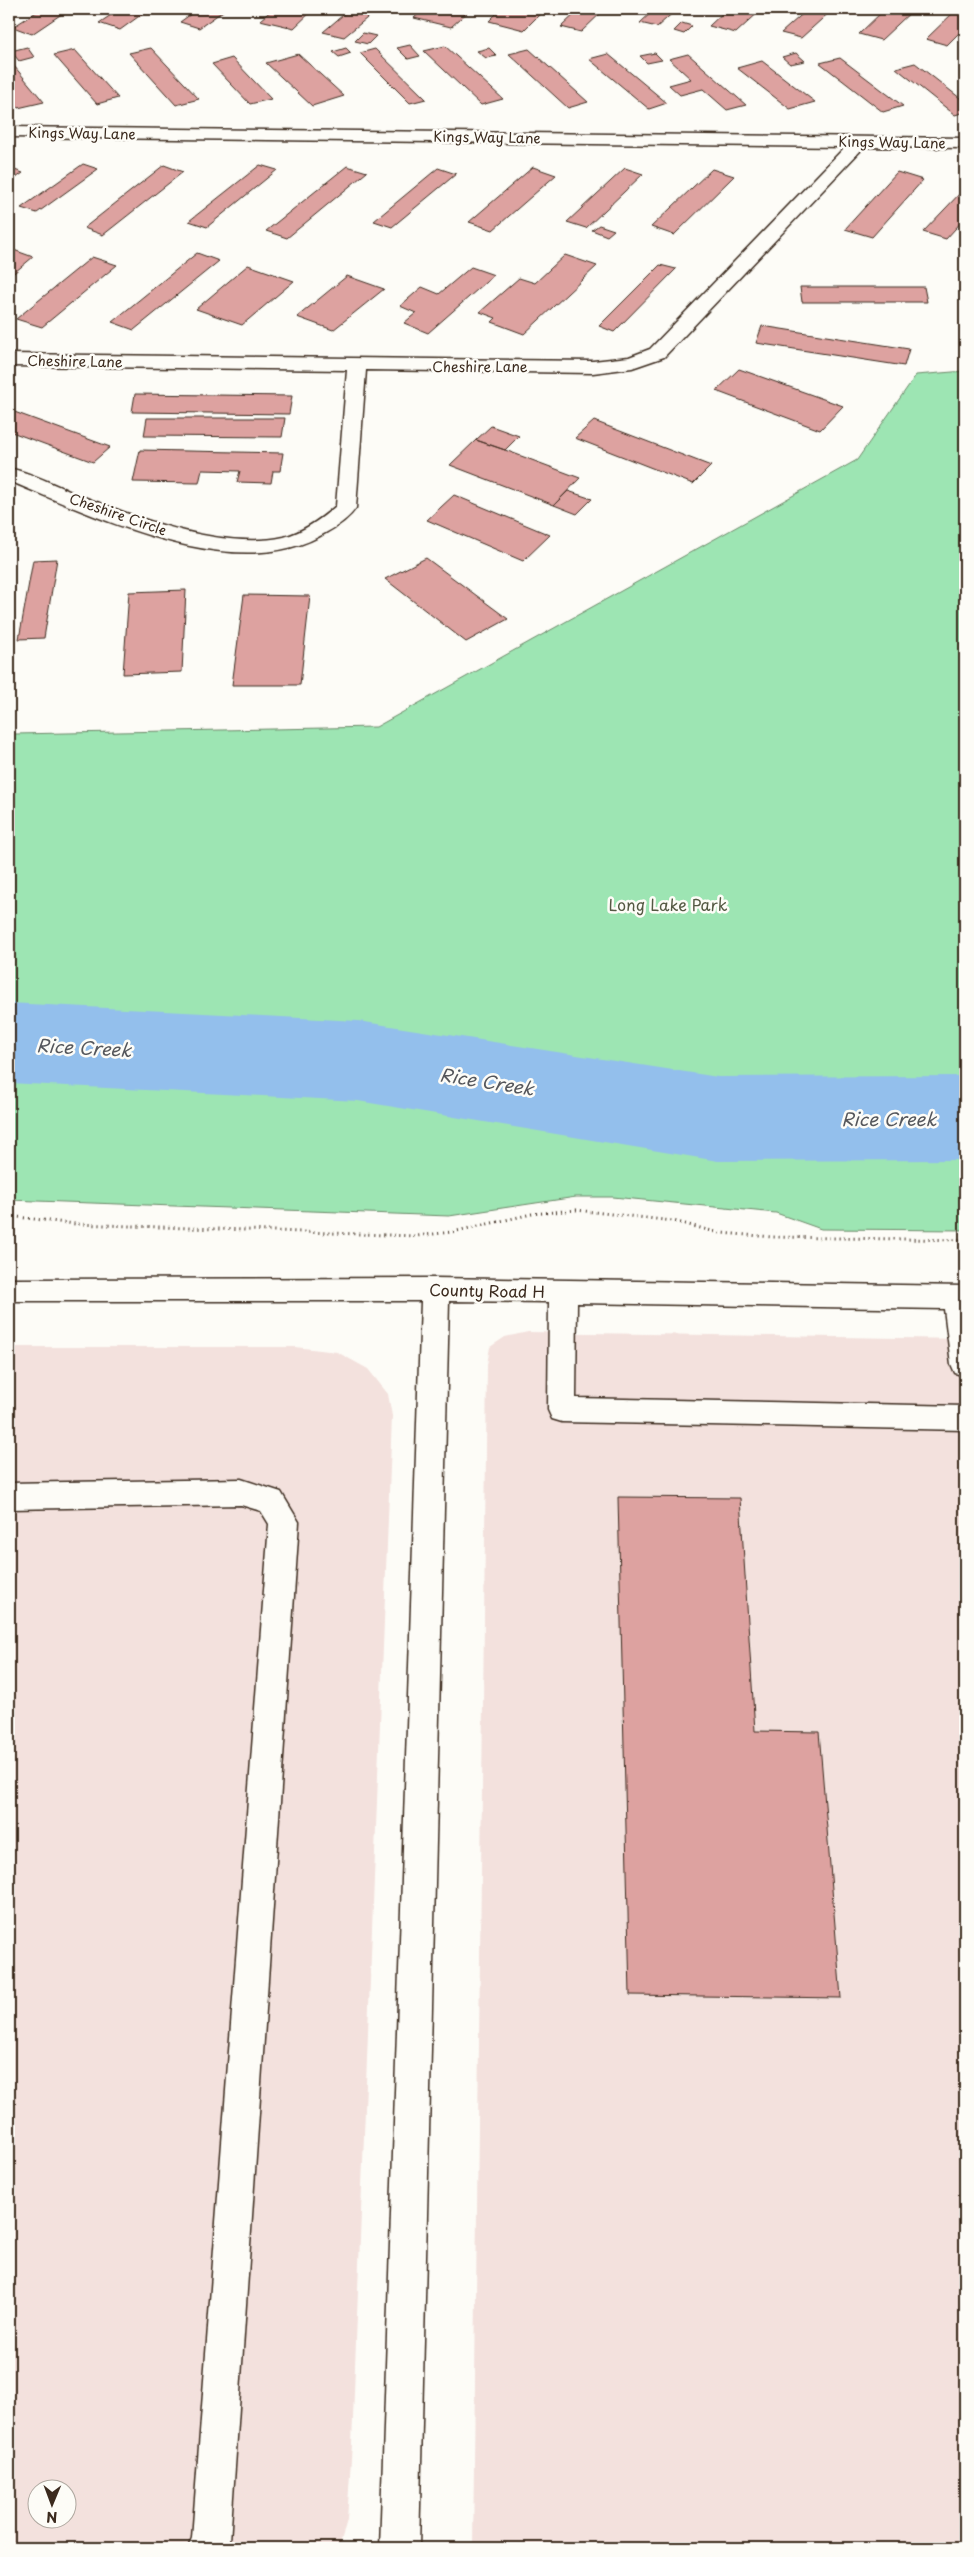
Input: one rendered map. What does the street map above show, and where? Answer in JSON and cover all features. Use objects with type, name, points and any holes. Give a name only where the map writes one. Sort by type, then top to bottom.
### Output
[{"type":"street","name":"Kings Way Lane","points":[[9,132],[965,143]]},
{"type":"street","name":"Cheshire Lane","points":[[9,360],[357,366],[593,367],[632,362],[657,354],[859,142]]},
{"type":"street","name":"Cheshire Circle","points":[[9,474],[147,527],[219,544],[281,544],[326,525],[346,508],[357,366]]},
{"type":"street","name":"County Road H","points":[[9,1290],[435,1289],[960,1298]]},
{"type":"street","points":[[399,2548],[435,1289]]},
{"type":"street","points":[[563,1291],[562,1410],[965,1418]]},
{"type":"street","points":[[960,1298],[965,1364]]},
{"type":"street","points":[[9,1496],[241,1492],[271,1501],[284,1522],[211,2541],[207,2548]]},
{"type":"path","points":[[9,1216],[75,1224],[416,1236],[452,1232],[532,1214],[576,1210],[674,1221],[720,1233],[773,1237],[965,1240]]},
{"type":"shaded area","points":[[528,1332],[965,1339],[965,2548],[473,2548],[487,1365],[490,1347],[505,1337]]},
{"type":"shaded area","points":[[9,1347],[295,1347],[337,1352],[368,1369],[388,1394],[392,1416],[352,2444],[347,2520],[339,2548],[9,2548]]},
{"type":"green space","name":"Long Lake Park","points":[[965,371],[965,1230],[821,1229],[776,1213],[613,1197],[576,1197],[449,1216],[9,1200],[9,730],[15,734],[376,727],[857,460],[916,375]]},
{"type":"building","points":[[41,9],[69,9],[32,34],[13,27]]},
{"type":"building","points":[[120,9],[149,9],[120,30],[99,23]]},
{"type":"building","points":[[198,9],[226,9],[199,28],[180,22]]},
{"type":"building","points":[[273,9],[314,9],[294,28],[260,20]]},
{"type":"building","points":[[350,9],[378,9],[344,37],[323,32]]},
{"type":"building","points":[[424,9],[471,9],[451,27],[414,18]]},
{"type":"building","points":[[501,9],[545,9],[524,30],[489,21]]},
{"type":"building","points":[[580,9],[605,9],[581,32],[561,27]]},
{"type":"building","points":[[655,9],[677,9],[657,27],[640,23]]},
{"type":"building","points":[[727,9],[762,9],[736,33],[709,26]]},
{"type":"building","points":[[808,9],[833,9],[801,38],[781,33]]},
{"type":"building","points":[[885,9],[914,9],[881,40],[859,34]]},
{"type":"building","points":[[957,9],[965,9],[965,27],[947,45],[926,39]]},
{"type":"building","points":[[682,23],[692,26],[684,34],[674,31]]},
{"type":"building","points":[[363,33],[376,36],[368,44],[355,41]]},
{"type":"building","points":[[410,45],[420,56],[408,59],[397,48]]},
{"type":"building","points":[[445,46],[503,99],[481,105],[424,51]]},
{"type":"building","points":[[27,47],[34,57],[19,61],[11,51]]},
{"type":"building","points":[[151,48],[199,99],[176,105],[129,53]]},
{"type":"building","points":[[346,48],[351,53],[339,57],[333,52]]},
{"type":"building","points":[[489,48],[497,56],[486,58],[477,51]]},
{"type":"building","points":[[375,49],[426,99],[410,103],[360,53]]},
{"type":"building","points":[[529,49],[588,102],[568,108],[509,54]]},
{"type":"building","points":[[75,50],[118,98],[97,104],[54,55]]},
{"type":"building","points":[[655,53],[662,60],[647,63],[640,56]]},
{"type":"building","points":[[796,53],[805,61],[790,64],[782,57]]},
{"type":"building","points":[[298,54],[344,96],[312,106],[266,63]]},
{"type":"building","points":[[608,54],[667,103],[649,109],[589,59]]},
{"type":"building","points":[[688,54],[746,105],[727,110],[703,89],[680,95],[669,85],[691,79],[669,59]]},
{"type":"building","points":[[232,58],[271,99],[250,104],[212,64]]},
{"type":"building","points":[[840,58],[903,106],[883,112],[820,63]]},
{"type":"building","points":[[9,60],[44,102],[18,108],[9,97]]},
{"type":"building","points":[[762,61],[815,102],[790,109],[737,68]]},
{"type":"building","points":[[915,63],[965,102],[965,112],[955,115],[896,68]]},
{"type":"building","points":[[83,164],[98,169],[37,213],[21,208]]},
{"type":"building","points":[[164,165],[183,172],[103,235],[84,228]]},
{"type":"building","points":[[260,165],[277,170],[207,227],[189,221]]},
{"type":"building","points":[[347,166],[367,172],[287,238],[266,231]]},
{"type":"building","points":[[533,167],[556,175],[493,230],[469,222]]},
{"type":"building","points":[[9,168],[23,173],[9,183]]},
{"type":"building","points":[[438,168],[456,174],[392,227],[374,221]]},
{"type":"building","points":[[625,168],[643,174],[586,228],[567,222]]},
{"type":"building","points":[[712,169],[734,176],[674,235],[651,227]]},
{"type":"building","points":[[897,172],[923,180],[872,237],[845,229]]},
{"type":"building","points":[[965,188],[965,218],[946,239],[923,232]]},
{"type":"building","points":[[599,225],[614,230],[607,236],[592,230]]},
{"type":"building","points":[[11,249],[33,257],[9,277],[9,251]]},
{"type":"building","points":[[197,253],[219,261],[134,330],[112,322]]},
{"type":"building","points":[[565,255],[597,266],[524,334],[492,322],[496,318],[480,312],[519,278],[535,283]]},
{"type":"building","points":[[92,257],[117,265],[42,327],[16,319]]},
{"type":"building","points":[[248,265],[294,281],[242,325],[196,309]]},
{"type":"building","points":[[660,265],[676,269],[614,332],[599,326]]},
{"type":"building","points":[[471,267],[494,275],[428,333],[404,323],[416,313],[400,306],[422,287],[439,294]]},
{"type":"building","points":[[347,276],[384,289],[333,330],[297,317]]},
{"type":"building","points":[[800,287],[924,287],[927,302],[802,302]]},
{"type":"building","points":[[762,326],[909,349],[904,366],[756,343]]},
{"type":"building","points":[[739,369],[843,406],[820,430],[716,391]]},
{"type":"building","points":[[135,394],[292,396],[289,414],[132,412]]},
{"type":"building","points":[[9,410],[110,447],[93,462],[9,431]]},
{"type":"building","points":[[147,418],[285,418],[282,437],[144,436]]},
{"type":"building","points":[[594,421],[711,466],[693,484],[575,438]]},
{"type":"building","points":[[491,426],[519,436],[505,450],[476,440]]},
{"type":"building","points":[[476,440],[580,478],[554,505],[450,465]]},
{"type":"building","points":[[140,450],[283,453],[280,471],[273,471],[271,483],[237,482],[240,471],[202,470],[199,483],[133,482]]},
{"type":"building","points":[[568,491],[592,499],[577,514],[554,505]]},
{"type":"building","points":[[454,495],[550,535],[523,561],[427,520]]},
{"type":"building","points":[[426,558],[508,619],[466,642],[385,579]]},
{"type":"building","points":[[57,559],[44,638],[19,639],[33,560]]},
{"type":"building","points":[[186,590],[182,672],[123,674],[129,592]]},
{"type":"building","points":[[244,595],[310,596],[300,685],[232,685]]},
{"type":"building","points":[[618,1497],[740,1498],[755,1731],[819,1732],[841,1998],[630,1995]]},
{"type":"waterway","name":"Rice Creek","points":[[9,1043],[358,1061],[718,1119],[965,1118]]}]
